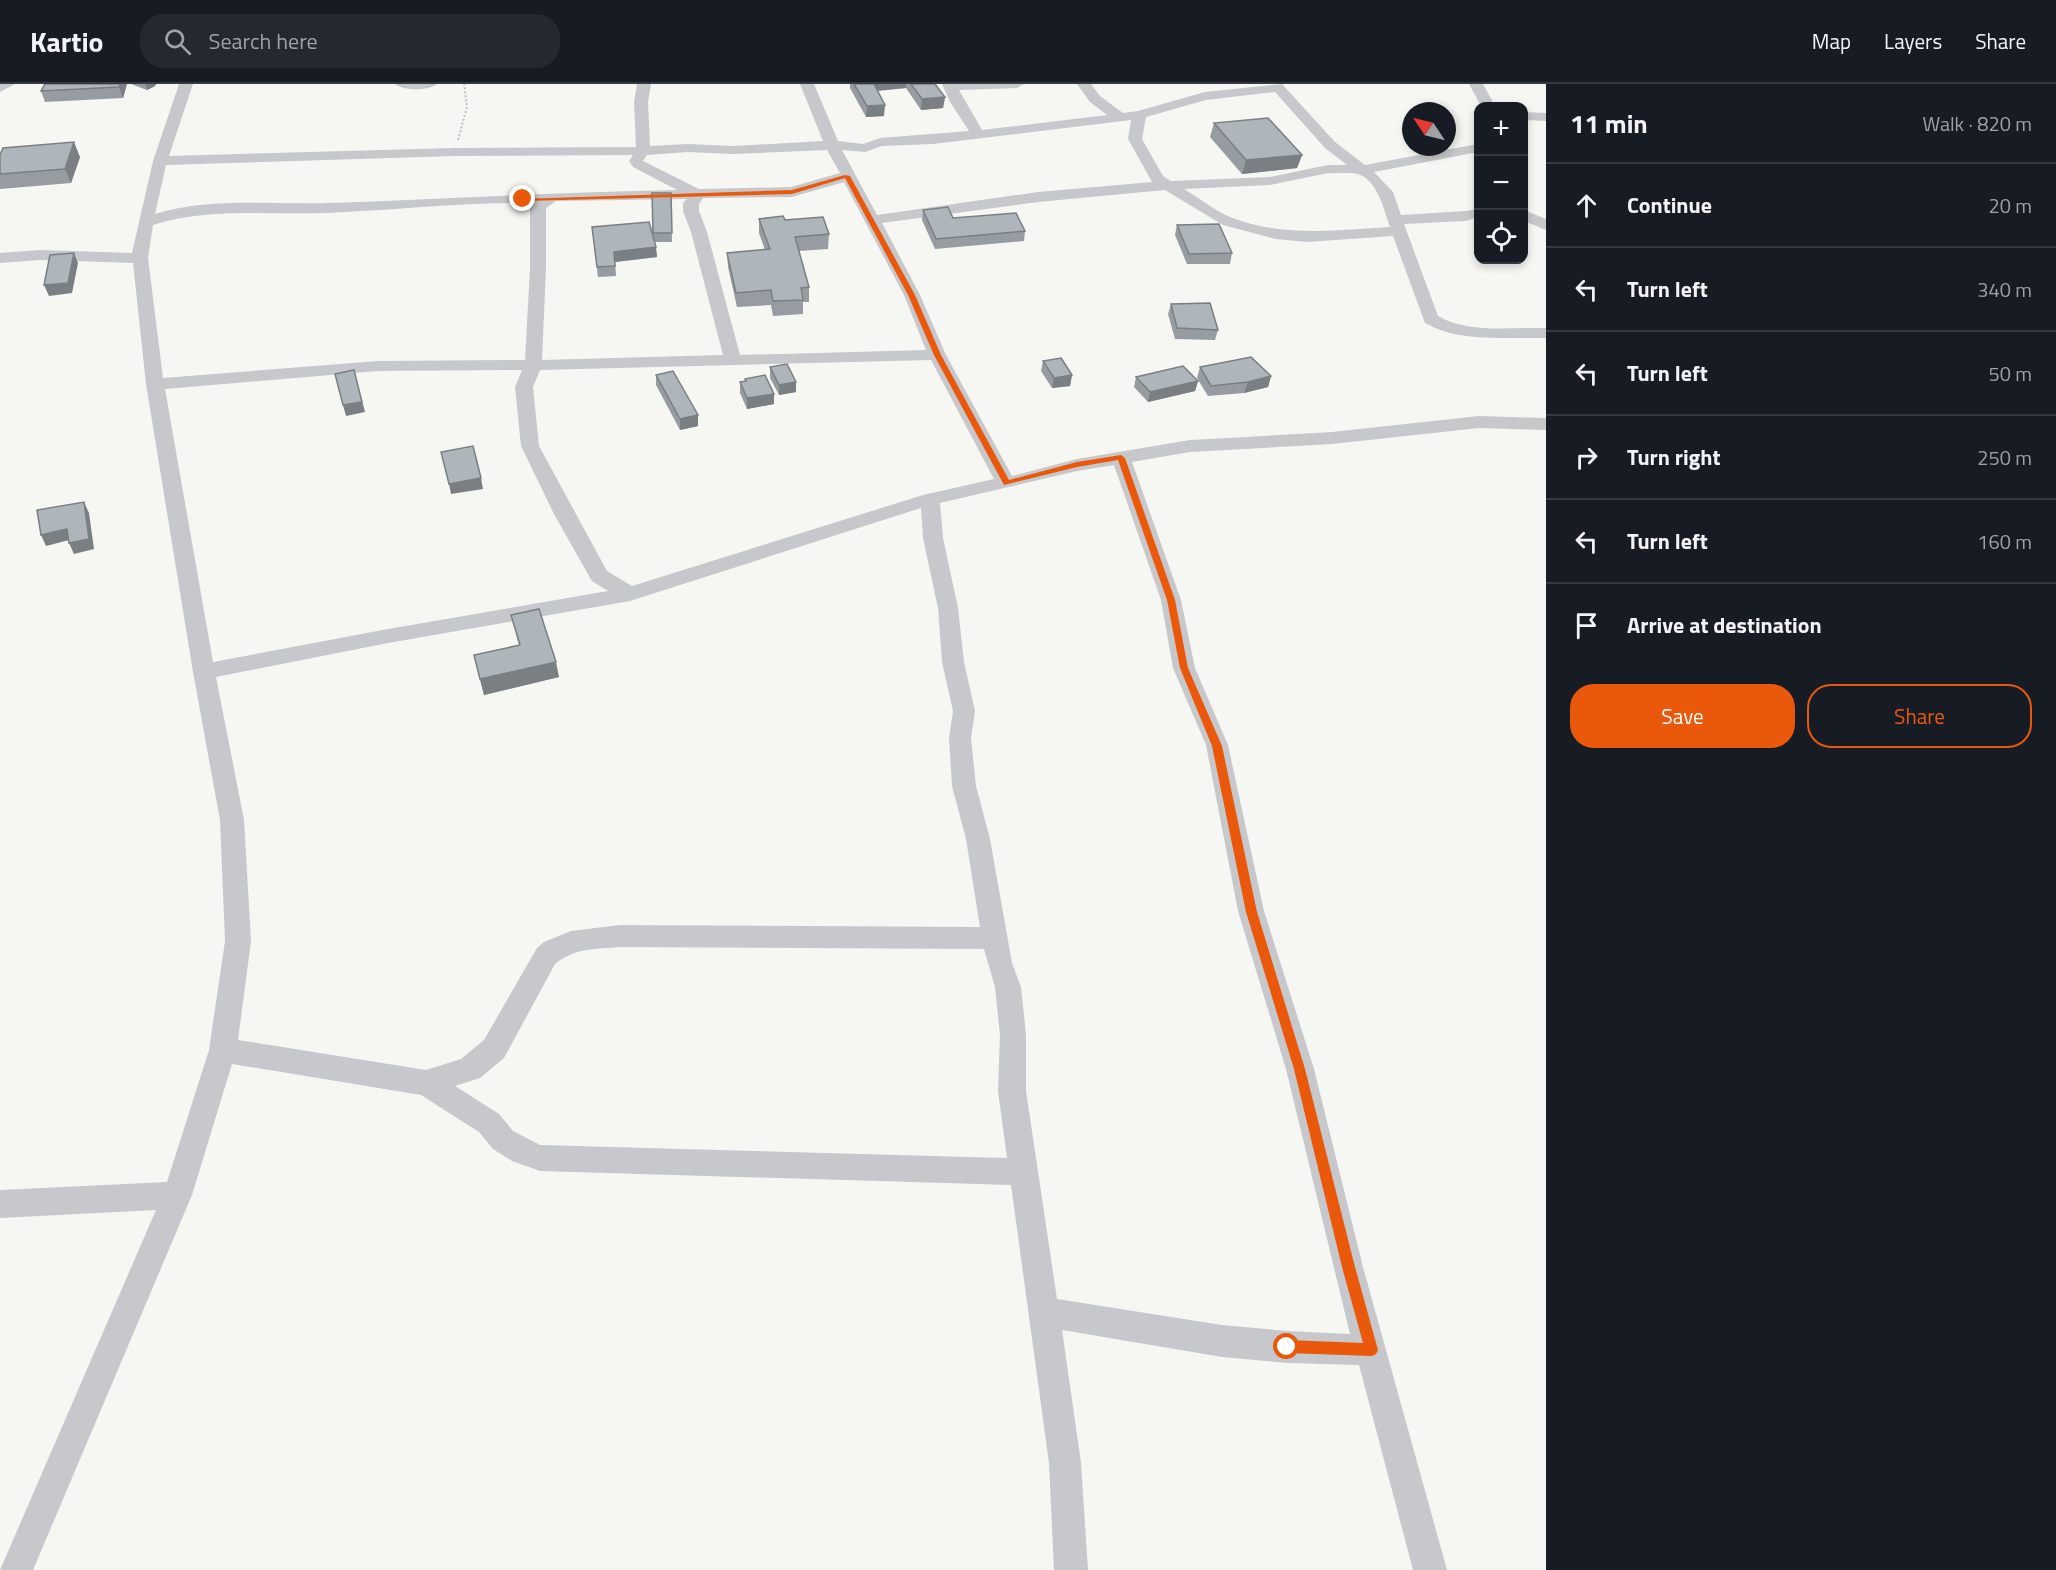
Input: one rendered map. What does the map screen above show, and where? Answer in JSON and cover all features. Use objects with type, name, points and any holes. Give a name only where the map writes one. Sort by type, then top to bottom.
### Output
[{"type":"street","points":[[0,88],[8,84]]},
{"type":"street","points":[[16,1570],[177,1195],[223,1050],[238,941],[232,820],[204,672],[155,384],[140,258],[140,248],[160,161],[186,84]]},
{"type":"street","points":[[402,84],[430,84]]},
{"type":"street","points":[[644,84],[641,102],[643,151],[636,161],[698,195]]},
{"type":"street","points":[[807,84],[832,146],[912,295],[937,355],[1006,483]]},
{"type":"street","points":[[977,133],[957,102],[950,85],[982,87],[1017,84]]},
{"type":"street","points":[[1084,84],[1095,99],[1118,116]]},
{"type":"street","points":[[1476,84],[1486,102]]},
{"type":"street","points":[[160,161],[455,152],[643,151],[688,148],[734,150],[832,146],[865,148],[880,142],[933,140],[1139,115],[1205,96],[1277,86],[1330,145],[1385,192],[1431,319],[1437,324],[1459,330],[1546,333]]},
{"type":"street","points":[[1139,115],[1135,139],[1157,179],[1228,222],[1276,234],[1307,237],[1474,214]]},
{"type":"street","points":[[1528,116],[1546,117]]},
{"type":"street","points":[[872,220],[1038,197],[1270,181],[1328,169],[1361,170],[1474,149]]},
{"type":"street","points":[[147,222],[175,213],[229,209],[325,208],[553,197],[792,192],[847,176]]},
{"type":"street","points":[[698,195],[691,203],[691,211],[699,232],[733,361]]},
{"type":"street","points":[[553,197],[538,206],[533,366],[524,387],[530,446],[598,576],[630,594]]},
{"type":"street","points":[[1528,217],[1546,225]]},
{"type":"street","points":[[0,258],[40,255],[140,258]]},
{"type":"street","points":[[155,384],[378,366],[533,366],[937,355]]},
{"type":"street","points":[[204,672],[388,636],[630,594],[930,499],[1077,465],[1190,446],[1332,438],[1479,422],[1546,424]]},
{"type":"street","points":[[1121,458],[1171,600],[1184,668],[1217,746],[1251,912],[1300,1069],[1348,1267],[1430,1570]]},
{"type":"street","points":[[930,499],[933,538],[948,608],[952,662],[964,711],[960,738],[964,786],[978,839],[999,963],[1008,987],[1013,1035],[1012,1091],[1065,1463],[1071,1570]]},
{"type":"street","points":[[426,1083],[470,1069],[494,1049],[546,956],[554,948],[575,941],[620,936],[996,938]]},
{"type":"street","points":[[223,1050],[426,1083],[489,1123],[503,1140],[522,1152],[540,1158],[1023,1172]]},
{"type":"street","points":[[0,1204],[177,1195]]},
{"type":"street","points":[[1043,1312],[1222,1341],[1287,1347],[1372,1350]]},
{"type":"path","points":[[455,152],[467,107],[464,84]]},
{"type":"building","points":[[45,84],[120,84],[119,87],[41,91]]},
{"type":"building","points":[[854,84],[874,84],[885,105],[867,106]]},
{"type":"building","points":[[911,84],[935,84],[945,97],[922,99]]},
{"type":"building","points":[[1268,118],[1302,155],[1246,160],[1214,123]]},
{"type":"building","points":[[74,142],[65,169],[0,174],[0,155],[3,148]]},
{"type":"building","points":[[652,193],[671,193],[672,233],[653,233]]},
{"type":"building","points":[[948,207],[953,218],[1016,213],[1025,231],[936,239],[923,210]]},
{"type":"building","points":[[783,216],[785,220],[823,217],[829,234],[795,237],[809,287],[801,288],[803,300],[773,301],[771,290],[736,293],[727,253],[770,249],[759,219]]},
{"type":"building","points":[[649,222],[656,247],[614,252],[615,266],[597,267],[592,227]]},
{"type":"building","points":[[1219,224],[1232,253],[1189,254],[1177,225]]},
{"type":"building","points":[[74,253],[68,283],[44,285],[50,255]]},
{"type":"building","points":[[1210,303],[1218,330],[1177,328],[1171,304]]},
{"type":"building","points":[[1251,357],[1271,376],[1248,382],[1211,386],[1200,367]]},
{"type":"building","points":[[1061,358],[1072,375],[1054,378],[1043,361]]},
{"type":"building","points":[[787,364],[796,382],[779,385],[770,367]]},
{"type":"building","points":[[1183,366],[1198,381],[1150,392],[1136,377]]},
{"type":"building","points":[[354,370],[362,402],[343,405],[335,374]]},
{"type":"building","points":[[673,371],[698,415],[680,419],[656,375]]},
{"type":"building","points":[[765,375],[774,394],[747,398],[740,382]]},
{"type":"building","points":[[473,446],[481,478],[449,484],[441,452]]},
{"type":"building","points":[[84,502],[89,539],[69,543],[67,529],[41,535],[37,510]]},
{"type":"building","points":[[539,609],[556,662],[480,679],[474,655],[520,645],[511,615]]},
{"type":"route","points":[[523,199],[792,192],[802,191],[847,176],[912,295],[937,355],[1006,483],[1077,465],[1121,458],[1171,600],[1184,668],[1217,746],[1251,912],[1300,1069],[1348,1267],[1372,1350],[1287,1347]]}]
